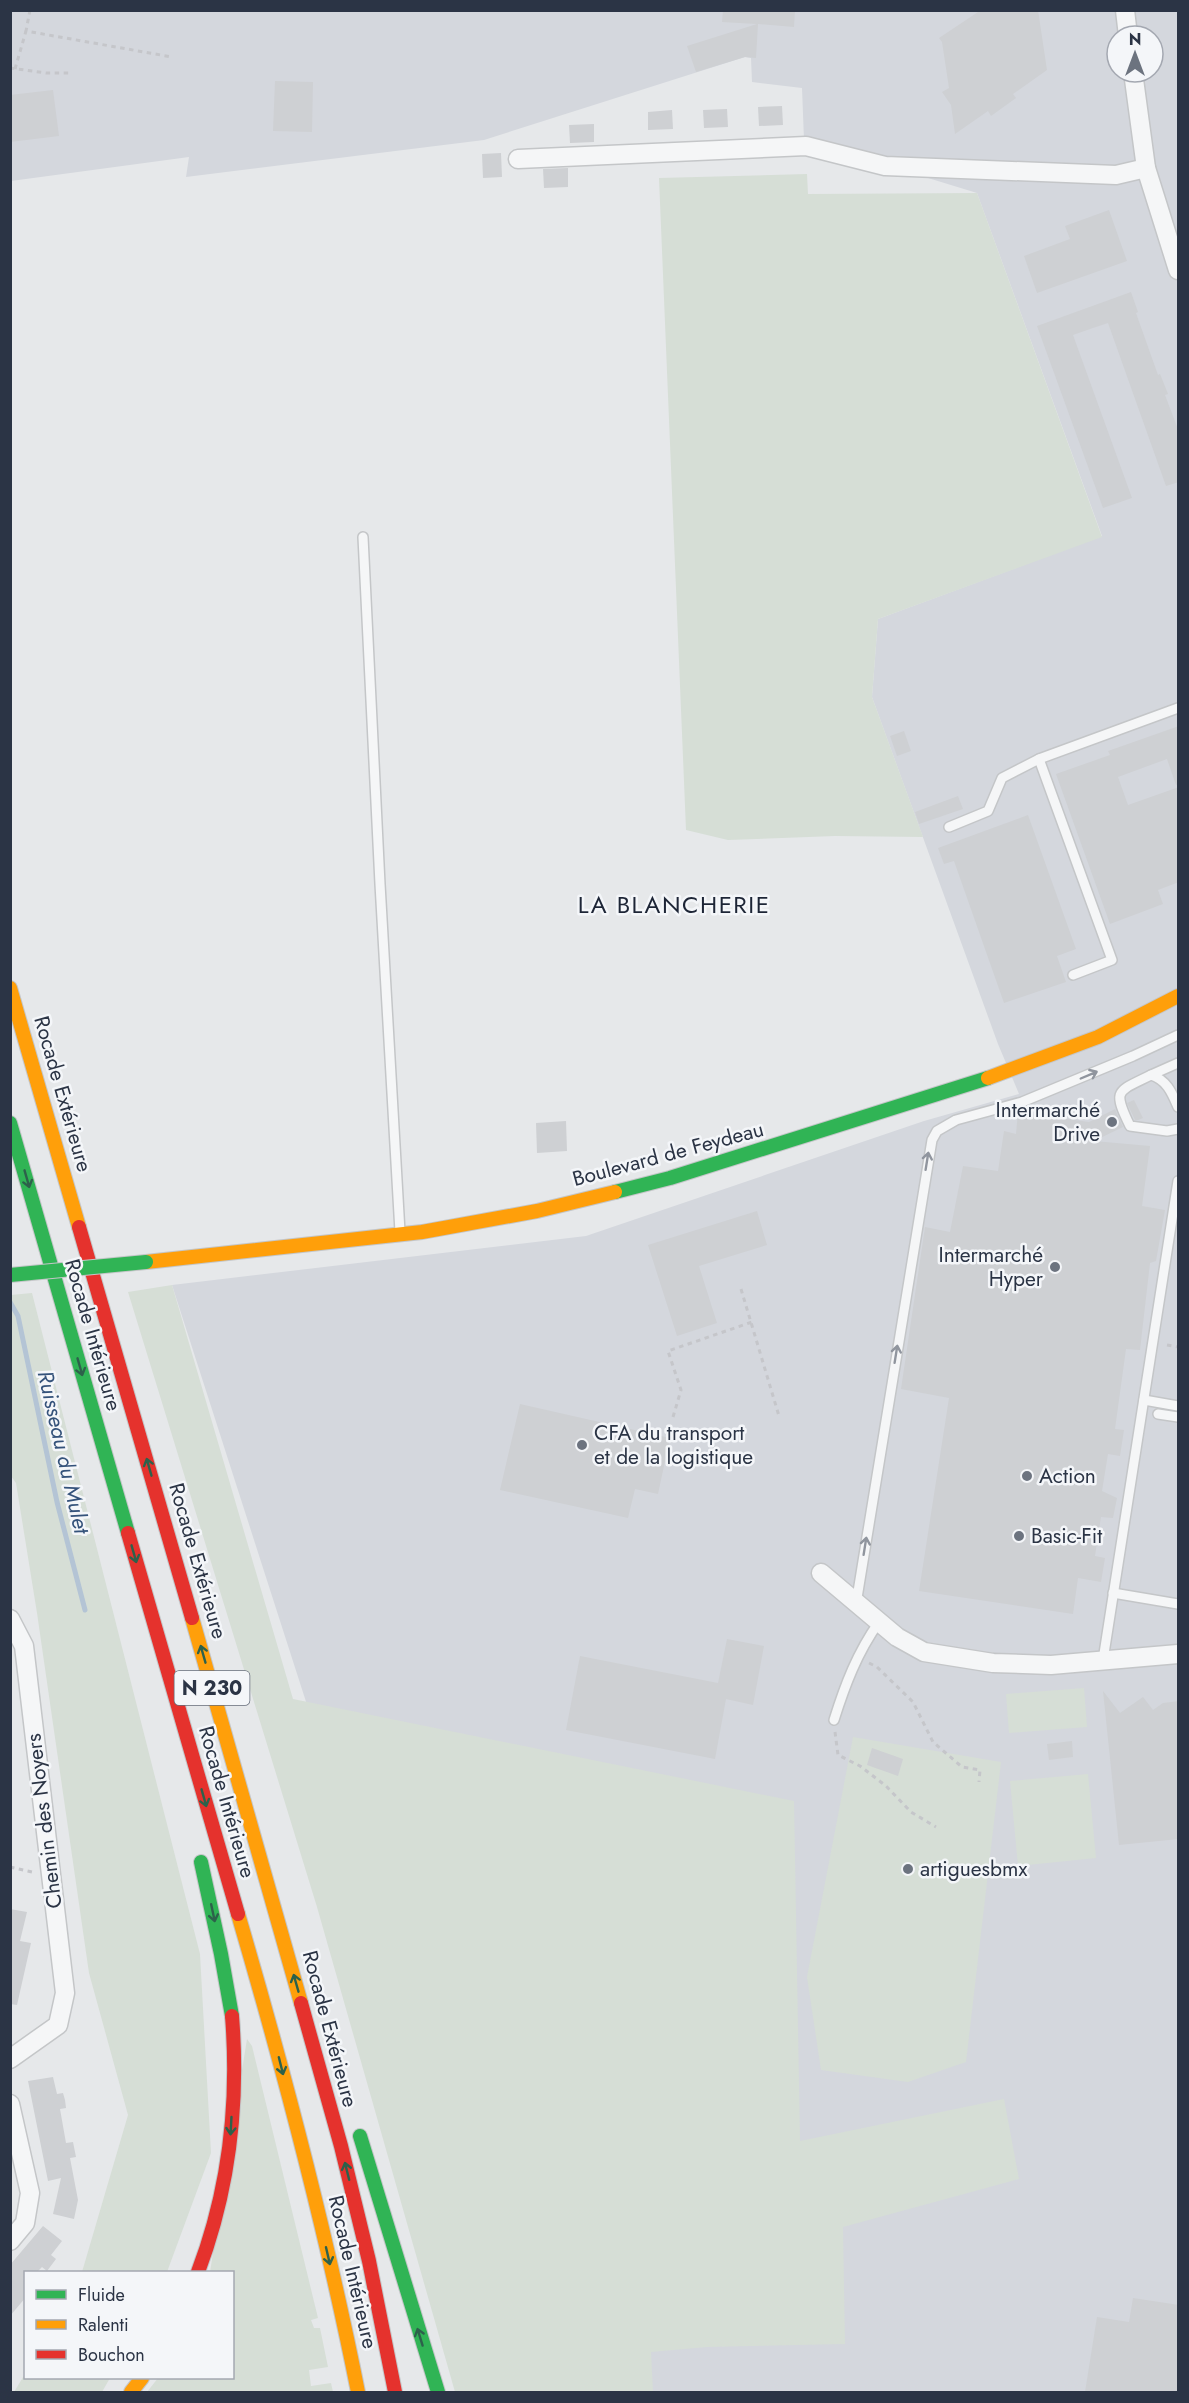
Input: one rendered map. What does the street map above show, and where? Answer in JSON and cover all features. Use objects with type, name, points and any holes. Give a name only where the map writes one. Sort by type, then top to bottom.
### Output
[{"type":"main road","name":"Rocade Extérieure","points":[[10,988],[258,1845],[369,2261],[395,2392]]},
{"type":"main road","name":"Boulevard de Feydeau","points":[[10,1275],[400,1234],[537,1211],[670,1178],[970,1085],[1088,1041],[1179,996]]},
{"type":"main road","name":"Rocade Intérieure","points":[[10,1123],[272,2031],[341,2311],[358,2392]]},
{"type":"main road","points":[[171,1681],[190,1798]]},
{"type":"main road","points":[[198,1844],[225,1967],[231,2013],[234,2067],[231,2135],[220,2202],[198,2271]]},
{"type":"main road","points":[[258,1845],[295,1932]]},
{"type":"main road","points":[[358,2128],[438,2392]]},
{"type":"main road","points":[[131,2392],[141,2379]]},
{"type":"street","points":[[1135,84],[1146,168],[1179,270]]},
{"type":"street","points":[[518,159],[806,146],[885,166],[1116,175],[1146,168]]},
{"type":"street","points":[[821,1573],[897,1637],[924,1652],[993,1663],[1051,1665],[1179,1654]]},
{"type":"street","name":"Chemin des Noyers","points":[[10,1619],[24,1646],[49,1874],[65,1993],[58,2025],[10,2059]]},
{"type":"street","points":[[10,2104],[30,2193],[25,2223],[10,2241]]},
{"type":"lane","points":[[363,537],[400,1234]]},
{"type":"lane","points":[[949,827],[988,811],[1002,778],[1039,759],[1179,708]]},
{"type":"lane","points":[[1039,759],[1112,960],[1073,975]]},
{"type":"lane","points":[[856,1604],[932,1140],[937,1131],[956,1120],[1022,1102],[1179,1035]]},
{"type":"lane","points":[[1179,1073],[1178,1062],[1120,1093],[1120,1105],[1130,1126],[1167,1131],[1179,1129]]},
{"type":"lane","points":[[1151,1076],[1158,1077],[1168,1086],[1179,1107]]},
{"type":"lane","points":[[1103,1660],[1179,1181]]},
{"type":"lane","points":[[1144,1400],[1179,1406]]},
{"type":"lane","points":[[1158,1414],[1179,1417]]},
{"type":"lane","points":[[1113,1593],[1179,1604]]},
{"type":"lane","points":[[834,1720],[857,1657],[879,1622]]},
{"type":"path","points":[[30,10],[26,31],[13,69],[72,73]]},
{"type":"path","points":[[26,31],[76,38],[172,57]]},
{"type":"path","points":[[741,1289],[779,1416]]},
{"type":"path","points":[[673,1417],[681,1390],[668,1352],[752,1322]]},
{"type":"path","points":[[857,1657],[877,1667],[913,1702],[933,1742],[962,1767],[980,1770],[979,1782]]},
{"type":"path","points":[[834,1720],[838,1755],[861,1766],[886,1786],[911,1812],[936,1827]]},
{"type":"path","points":[[10,1867],[49,1874]]},
{"type":"shaded area","points":[[10,11],[1178,11],[1178,2392],[528,2392],[172,1285],[586,1236],[924,1121],[1019,1094],[998,1044],[872,697],[878,619],[1102,536],[977,193],[804,140],[802,88],[752,82],[751,58],[745,57],[484,140],[186,177],[189,157],[11,181]]},
{"type":"shaded area","points":[[807,174],[808,194],[977,193],[1102,537],[878,619],[872,697],[923,837],[835,836],[728,840],[686,830],[659,178]]},
{"type":"shaded area","points":[[172,1285],[293,1699],[794,1801],[800,2141],[1004,2099],[1019,2179],[843,2227],[845,2344],[707,2347],[651,2352],[653,2392],[455,2392],[317,1907],[128,1292]]},
{"type":"shaded area","points":[[32,1293],[200,1954],[211,2153],[167,2271],[82,2271],[128,2115],[89,1973],[37,1613],[16,1483],[11,1476],[11,1295]]},
{"type":"shaded area","points":[[1084,1688],[1087,1727],[1009,1733],[1006,1694]]},
{"type":"shaded area","name":"artiguesbmx","points":[[853,1737],[1001,1762],[966,2062],[908,2082],[821,2070],[807,1977]]},
{"type":"shaded area","points":[[1088,1774],[1096,1858],[1018,1866],[1010,1781]]},
{"type":"shaded area","points":[[247,2039],[252,2046],[318,2318],[311,2320],[314,2328],[320,2328],[328,2367],[309,2370],[311,2386],[331,2383],[333,2392],[147,2392],[157,2379],[234,2379],[234,2271],[210,2271]]},
{"type":"shaded area","points":[[24,2376],[24,2379],[109,2379],[102,2392],[14,2392]]},
{"type":"building","points":[[723,10],[795,10],[794,27],[758,24],[756,58],[745,57],[696,72],[687,46],[757,24],[722,22]]},
{"type":"building","points":[[981,10],[1038,10],[1047,70],[1013,94],[1016,98],[991,116],[988,111],[955,134],[951,105],[942,92],[949,88],[942,42],[939,38]]},
{"type":"building","points":[[275,81],[313,82],[312,132],[273,131]]},
{"type":"building","points":[[53,90],[59,136],[10,142],[10,95]]},
{"type":"building","points":[[782,106],[783,125],[759,126],[758,107]]},
{"type":"building","points":[[727,109],[728,127],[704,128],[703,110]]},
{"type":"building","points":[[672,110],[673,129],[648,130],[648,112]]},
{"type":"building","points":[[594,124],[594,142],[570,143],[569,125]]},
{"type":"building","points":[[501,153],[502,177],[483,178],[482,154]]},
{"type":"building","points":[[568,168],[568,187],[544,188],[543,169]]},
{"type":"building","points":[[1109,210],[1127,261],[1037,293],[1024,256],[1070,239],[1065,226]]},
{"type":"building","points":[[1131,292],[1138,312],[1136,313],[1158,375],[1160,374],[1168,394],[1165,395],[1179,432],[1179,482],[1166,486],[1108,323],[1093,328],[1073,335],[1132,498],[1103,508],[1037,326]]},
{"type":"building","points":[[1179,726],[1179,784],[1176,785],[1167,759],[1118,777],[1128,805],[1179,787],[1179,882],[1158,890],[1163,904],[1110,924],[1056,774],[1110,755],[1108,751]]},
{"type":"building","points":[[904,731],[911,751],[897,756],[890,736]]},
{"type":"building","points":[[958,796],[963,809],[919,824],[915,812]]},
{"type":"building","points":[[1028,815],[1076,949],[1057,956],[1066,982],[1004,1003],[954,861],[944,864],[938,848]]},
{"type":"building","points":[[1134,1100],[1143,1118],[1138,1120],[1135,1120],[1127,1103]]},
{"type":"building","points":[[1115,1109],[1123,1127],[1094,1141],[1150,1146],[1142,1206],[1165,1210],[1156,1261],[1150,1263],[1140,1350],[1126,1349],[1115,1429],[1124,1430],[1120,1456],[1108,1454],[1102,1491],[1117,1498],[1113,1518],[1101,1517],[1095,1556],[1105,1558],[1101,1582],[1078,1578],[1073,1614],[919,1591],[949,1398],[901,1389],[925,1227],[950,1232],[963,1166],[998,1171],[1004,1131],[1016,1134],[1018,1112],[1089,1122]]},
{"type":"building","points":[[566,1121],[567,1151],[537,1153],[536,1123]]},
{"type":"building","points":[[757,1211],[767,1245],[699,1266],[717,1323],[677,1336],[648,1245]]},
{"type":"building","points":[[520,1404],[670,1438],[658,1494],[635,1489],[628,1518],[500,1490]]},
{"type":"building","points":[[727,1639],[764,1646],[753,1705],[726,1699],[715,1759],[566,1730],[580,1656],[718,1683]]},
{"type":"building","points":[[1103,1691],[1120,1713],[1143,1697],[1153,1710],[1163,1703],[1179,1701],[1179,1839],[1119,1845]]},
{"type":"building","points":[[1072,1741],[1073,1757],[1049,1760],[1047,1744]]},
{"type":"building","points":[[872,1748],[903,1759],[898,1776],[867,1765]]},
{"type":"building","points":[[10,1909],[27,1912],[20,1941],[31,1943],[17,2005],[10,2004]]},
{"type":"building","points":[[53,2077],[57,2094],[63,2093],[65,2100],[66,2108],[60,2109],[66,2143],[73,2142],[76,2157],[70,2158],[78,2200],[74,2219],[53,2214],[61,2178],[48,2181],[28,2081]]},
{"type":"building","points":[[43,2226],[62,2241],[51,2255],[56,2259],[47,2271],[42,2267],[38,2271],[24,2271],[24,2299],[10,2316],[10,2265]]},
{"type":"building","points":[[1133,2298],[1179,2305],[1179,2392],[1085,2392],[1097,2317],[1129,2322]]},
{"type":"waterway","name":"Ruisseau du Mulet","points":[[10,1302],[18,1316],[57,1502],[85,1610]]},
{"type":"traffic: fast","points":[[615,1192],[670,1178],[988,1078]]},
{"type":"traffic: fast","points":[[10,1123],[128,1533]]},
{"type":"traffic: fast","points":[[10,1275],[146,1262]]},
{"type":"traffic: fast","points":[[201,1862],[232,2016]]},
{"type":"traffic: fast","points":[[360,2136],[438,2392]]},
{"type":"traffic: slow","points":[[10,988],[79,1227]]},
{"type":"traffic: slow","points":[[988,1078],[1098,1037],[1178,996]]},
{"type":"traffic: slow","points":[[146,1262],[422,1232],[537,1211],[615,1192]]},
{"type":"traffic: slow","points":[[192,1618],[301,2003]]},
{"type":"traffic: slow","points":[[238,1914],[303,2152],[358,2392]]},
{"type":"traffic: slow","points":[[131,2392],[141,2379]]},
{"type":"traffic: jam","points":[[79,1227],[192,1618]]},
{"type":"traffic: jam","points":[[128,1533],[238,1914]]},
{"type":"traffic: jam","points":[[301,2003],[341,2146],[369,2261],[395,2392]]},
{"type":"traffic: jam","points":[[198,2271],[217,2210],[229,2146],[234,2081],[232,2016]]},
{"type":"place","name":"Intermarché Drive","points":[[1112,1122]]},
{"type":"place","name":"Intermarché Hyper","points":[[1055,1267]]},
{"type":"place","name":"CFA du transport et de la logistique","points":[[582,1445]]},
{"type":"place","name":"Action","points":[[1027,1476]]},
{"type":"place","name":"Basic-Fit","points":[[1019,1536]]},
{"type":"place","name":"artiguesbmx","points":[[908,1869]]},
{"type":"district","name":"LA BLANCHERIE","points":[[674,904]]}]
